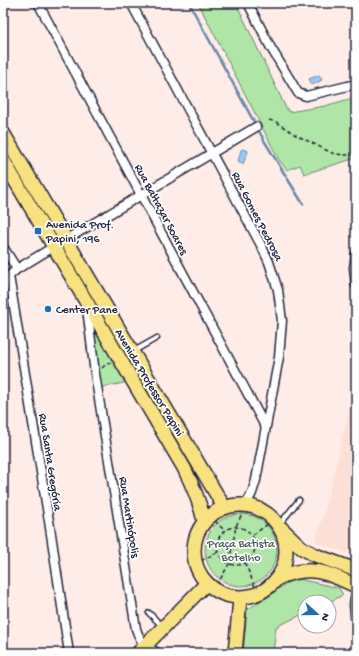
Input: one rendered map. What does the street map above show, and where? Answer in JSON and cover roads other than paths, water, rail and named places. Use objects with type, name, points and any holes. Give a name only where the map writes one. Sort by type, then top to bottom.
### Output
[{"type":"main road","name":"Avenida Professor Papini","points":[[3,133],[60,243],[87,303],[184,468],[207,518]]},
{"type":"main road","name":"Avenida Professor Papini","points":[[3,160],[120,333],[224,508]]},
{"type":"main road","points":[[108,339],[120,333]]},
{"type":"main road","points":[[276,523],[284,538],[286,552],[284,566],[278,578],[268,589],[254,596],[240,599],[221,595],[210,587],[196,570],[193,553],[196,536],[207,518],[224,508],[235,505],[246,505],[259,509],[270,516],[302,548],[315,555],[356,570]]},
{"type":"main road","points":[[278,578],[293,572],[309,570],[331,576],[356,586]]},
{"type":"main road","points":[[142,650],[163,628],[210,587]]},
{"type":"main road","points":[[235,653],[240,599]]},
{"type":"street","name":"Rua Baltazar Soares","points":[[38,3],[265,426]]},
{"type":"street","name":"Rua Gomes Pedrosa","points":[[131,3],[262,247],[269,262],[278,290],[282,322],[279,357],[256,480],[252,494],[246,505]]},
{"type":"street","points":[[248,3],[271,48],[298,93],[306,96],[356,84]]},
{"type":"street","points":[[6,279],[17,270],[60,243],[256,127]]},
{"type":"street","points":[[3,247],[17,270]]},
{"type":"street","points":[[356,254],[354,268],[356,285]]},
{"type":"street","name":"Rua Santa Gregória","points":[[6,279],[49,521],[69,653]]},
{"type":"street","name":"Rua Martinópolis","points":[[87,303],[95,374],[136,629],[142,650]]},
{"type":"street","points":[[356,594],[354,609],[356,625]]},
{"type":"street","points":[[142,650],[158,653]]},
{"type":"lane","points":[[132,352],[157,338]]},
{"type":"lane","points":[[276,523],[299,500]]},
{"type":"lane","points":[[149,613],[163,628]]},
{"type":"water","points":[[319,75],[322,80],[312,85],[309,79]]},
{"type":"water","points":[[243,149],[248,152],[243,164],[238,161],[241,150]]},
{"type":"waterway","points":[[189,3],[265,142],[303,204]]},
{"type":"place","name":"Avenida Prof. Papini, 196","points":[[38,231]]},
{"type":"place","name":"Center Pane","points":[[48,309]]},
{"type":"park label","name":"Praça Batista Botelho","points":[[241,550]]}]
